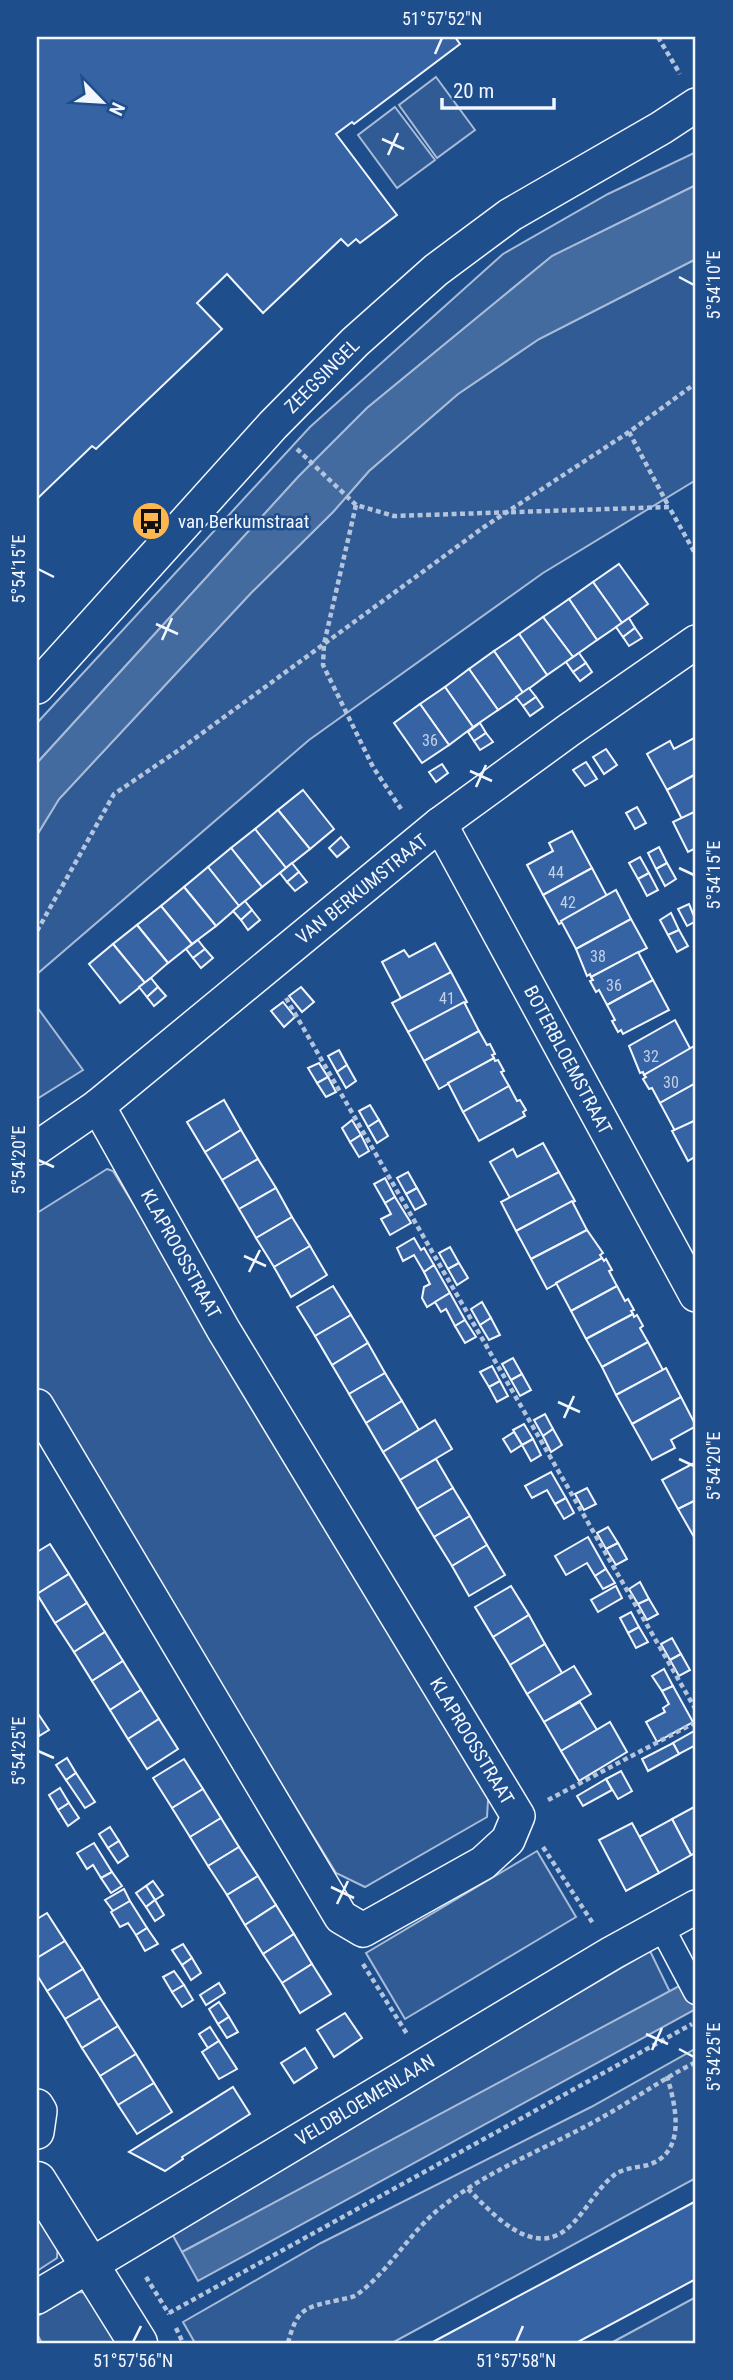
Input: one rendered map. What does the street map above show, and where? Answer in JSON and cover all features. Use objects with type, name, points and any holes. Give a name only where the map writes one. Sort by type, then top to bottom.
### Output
[{"type":"street","name":"ZEEGSINGEL","points":[[661,128],[689,92]]},
{"type":"street","name":"ZEEGSINGEL","points":[[37,687],[272,425],[355,342],[436,270],[510,215],[661,128],[696,117]]},
{"type":"street","name":"VAN BERKUMSTRAAT","points":[[37,1148],[98,1106],[431,832],[569,730],[696,642]]},
{"type":"street","name":"BOTERBLOEMSTRAAT","points":[[431,832],[696,1296]]},
{"type":"street","name":"KLAPROOSSTRAAT","points":[[98,1106],[223,1329],[513,1828]]},
{"type":"street","points":[[37,1406],[341,1917],[363,1930],[483,1863],[513,1828]]},
{"type":"street","name":"VELDBLOEMENLAAN","points":[[37,2297],[426,2063],[612,1953],[696,1907]]},
{"type":"street","points":[[661,1926],[696,1992]]},
{"type":"street","points":[[37,2106],[40,2111],[37,2132]]},
{"type":"street","points":[[37,2181],[138,2343]]},
{"type":"path","points":[[658,37],[689,92]]},
{"type":"path","points":[[37,932],[114,794],[507,512],[629,432],[696,383]]},
{"type":"path","points":[[629,432],[696,555]]},
{"type":"path","points":[[298,449],[356,505],[394,516],[669,507]]},
{"type":"path","points":[[356,505],[324,644],[323,665],[373,767],[431,832]]},
{"type":"path","points":[[267,966],[696,1710]]},
{"type":"path","points":[[513,1828],[696,1722]]},
{"type":"path","points":[[513,1828],[538,1839],[612,1953]]},
{"type":"path","points":[[363,1930],[354,1949],[426,2063]]},
{"type":"path","points":[[169,2313],[696,2022]]},
{"type":"path","points":[[288,2343],[292,2325],[298,2315],[308,2308],[356,2296],[376,2279],[432,2216],[468,2189],[601,2118],[667,2076],[696,2062]]},
{"type":"path","points":[[468,2189],[492,2214],[521,2235],[545,2238],[557,2236],[570,2226],[615,2174],[659,2160],[668,2152],[674,2142],[676,2126],[675,2103],[667,2076]]},
{"type":"shaded area","points":[[436,77],[475,130],[437,158],[399,105]]},
{"type":"shaded area","points":[[395,107],[435,160],[397,188],[358,135]]},
{"type":"shaded area","points":[[696,152],[696,185],[552,256],[367,408],[299,476],[37,763],[37,723],[310,427],[503,254],[608,194]]},
{"type":"shaded area","points":[[696,185],[696,259],[539,339],[458,394],[369,471],[59,799],[37,835],[37,763],[299,476],[367,408],[552,256]]},
{"type":"shaded area","points":[[696,259],[696,480],[543,573],[309,740],[37,974],[37,835],[59,799],[369,471],[458,394],[539,339]]},
{"type":"shaded area","points":[[37,1007],[83,1070],[37,1099]]},
{"type":"shaded area","points":[[107,1169],[113,1171],[489,1784],[487,1817],[365,1887],[336,1873],[37,1387],[37,1213]]},
{"type":"shaded area","points":[[537,1851],[576,1917],[405,2019],[366,1953]]},
{"type":"shaded area","points":[[650,1951],[670,1992],[182,2252],[171,2232]]},
{"type":"shaded area","points":[[696,1977],[696,2009],[198,2281],[182,2252]]},
{"type":"shaded area","points":[[695,2049],[696,2178],[392,2343],[195,2343],[183,2322],[321,2243],[591,2107]]},
{"type":"shaded area","points":[[37,2206],[58,2238],[57,2258],[37,2271]]},
{"type":"shaded area","points":[[79,2292],[95,2294],[125,2343],[42,2343],[37,2334],[38,2316]]},
{"type":"shaded area","points":[[696,2297],[696,2343],[611,2343]]},
{"type":"building","points":[[37,37],[455,37],[460,44],[354,124],[352,122],[336,134],[397,215],[360,243],[356,239],[348,246],[341,239],[263,313],[227,274],[197,303],[222,329],[96,449],[92,446],[37,499]]},
{"type":"building","points":[[619,564],[648,604],[622,623],[593,582]]},
{"type":"building","points":[[593,582],[622,623],[597,640],[569,599]]},
{"type":"building","points":[[569,599],[597,640],[573,657],[543,617]]},
{"type":"building","points":[[543,617],[573,657],[547,675],[519,634]]},
{"type":"building","points":[[629,618],[635,628],[623,637],[616,627]]},
{"type":"building","points":[[635,628],[642,638],[629,646],[623,637]]},
{"type":"building","points":[[519,634],[547,675],[523,693],[494,651]]},
{"type":"building","points":[[494,651],[523,693],[498,710],[469,669]]},
{"type":"building","points":[[579,653],[586,663],[573,672],[566,662]]},
{"type":"building","points":[[586,663],[592,672],[580,681],[573,672]]},
{"type":"building","points":[[469,669],[498,710],[473,727],[445,687]]},
{"type":"building","points":[[445,687],[473,727],[449,745],[420,704]]},
{"type":"building","points":[[529,688],[536,697],[523,706],[516,697]]},
{"type":"building","points":[[536,697],[543,707],[530,716],[523,706]]},
{"type":"building","points":[[420,704],[449,745],[422,763],[394,723]]},
{"type":"building","points":[[480,723],[486,733],[474,741],[468,732]]},
{"type":"building","points":[[486,733],[493,742],[480,750],[474,741]]},
{"type":"building","points":[[696,737],[696,774],[667,790],[647,754],[670,741],[674,749]]},
{"type":"building","points":[[606,749],[617,765],[604,774],[593,757]]},
{"type":"building","points":[[586,762],[597,779],[585,786],[573,770]]},
{"type":"building","points":[[442,764],[448,773],[436,782],[429,772]]},
{"type":"building","points":[[696,774],[696,811],[682,819],[667,790]]},
{"type":"building","points":[[303,790],[334,829],[310,849],[278,810]]},
{"type":"building","points":[[637,807],[646,823],[635,829],[626,813]]},
{"type":"building","points":[[278,810],[310,849],[286,868],[255,829]]},
{"type":"building","points":[[696,811],[696,848],[688,852],[673,822]]},
{"type":"building","points":[[255,829],[286,868],[262,887],[231,848]]},
{"type":"building","points":[[572,831],[592,868],[543,895],[527,865],[553,851],[549,843]]},
{"type":"building","points":[[341,837],[349,847],[337,857],[329,848]]},
{"type":"building","points":[[659,847],[667,863],[656,869],[648,853]]},
{"type":"building","points":[[231,848],[262,887],[239,906],[208,867]]},
{"type":"building","points":[[640,857],[649,873],[638,879],[629,863]]},
{"type":"building","points":[[292,863],[299,872],[287,882],[280,873]]},
{"type":"building","points":[[667,863],[676,879],[665,886],[656,869]]},
{"type":"building","points":[[208,867],[239,906],[216,926],[184,887]]},
{"type":"building","points":[[592,868],[607,896],[559,924],[543,895]]},
{"type":"building","points":[[299,872],[307,882],[295,891],[287,882]]},
{"type":"building","points":[[649,873],[658,890],[647,896],[638,879]]},
{"type":"building","points":[[184,887],[216,926],[192,944],[161,906]]},
{"type":"building","points":[[616,890],[631,919],[576,949],[561,921]]},
{"type":"building","points":[[245,901],[252,910],[241,920],[233,911]]},
{"type":"building","points":[[689,904],[696,921],[687,926],[678,909]]},
{"type":"building","points":[[161,906],[192,944],[168,963],[137,925]]},
{"type":"building","points":[[252,910],[260,920],[248,930],[241,920]]},
{"type":"building","points":[[671,913],[679,930],[668,935],[660,920]]},
{"type":"building","points":[[631,919],[647,948],[591,977],[590,974],[587,976],[576,949]]},
{"type":"building","points":[[137,925],[168,963],[145,983],[113,944]]},
{"type":"building","points":[[679,930],[688,946],[677,952],[668,935]]},
{"type":"building","points":[[198,940],[205,949],[193,958],[186,949]]},
{"type":"building","points":[[435,943],[451,972],[402,1000],[382,962],[404,950],[409,957]]},
{"type":"building","points":[[113,944],[145,983],[120,1003],[89,964]]},
{"type":"building","points":[[205,949],[213,958],[201,968],[193,958]]},
{"type":"building","points":[[638,952],[653,980],[607,1005],[599,990],[596,992],[590,981],[593,980],[591,977]]},
{"type":"building","points":[[451,972],[467,1002],[408,1032],[392,1003]]},
{"type":"building","points":[[151,978],[158,987],[147,997],[139,987]]},
{"type":"building","points":[[653,980],[669,1010],[623,1034],[621,1030],[618,1032],[607,1005]]},
{"type":"building","points":[[158,987],[166,996],[154,1006],[147,997]]},
{"type":"building","points":[[301,987],[314,1002],[302,1012],[289,996]]},
{"type":"building","points":[[283,1002],[295,1017],[284,1027],[271,1011]]},
{"type":"building","points":[[464,1002],[479,1031],[424,1061],[408,1032]]},
{"type":"building","points":[[675,1020],[691,1050],[644,1075],[643,1072],[640,1073],[629,1046]]},
{"type":"building","points":[[479,1031],[487,1045],[490,1044],[494,1058],[439,1089],[424,1061]]},
{"type":"building","points":[[696,1045],[696,1083],[660,1103],[652,1088],[649,1089],[643,1079],[646,1077],[644,1075]]},
{"type":"building","points":[[339,1050],[347,1065],[337,1072],[328,1056]]},
{"type":"building","points":[[494,1058],[504,1071],[501,1072],[509,1086],[463,1112],[448,1083]]},
{"type":"building","points":[[319,1063],[328,1077],[317,1083],[308,1068]]},
{"type":"building","points":[[347,1065],[356,1081],[346,1088],[337,1072]]},
{"type":"building","points":[[328,1077],[336,1092],[326,1097],[317,1083]]},
{"type":"building","points":[[696,1083],[696,1120],[675,1131],[660,1103]]},
{"type":"building","points":[[509,1086],[517,1101],[520,1100],[526,1110],[523,1112],[525,1116],[479,1141],[463,1112]]},
{"type":"building","points":[[224,1100],[241,1130],[205,1152],[187,1122]]},
{"type":"building","points":[[370,1105],[379,1120],[368,1127],[359,1111]]},
{"type":"building","points":[[352,1120],[361,1135],[350,1142],[342,1128]]},
{"type":"building","points":[[379,1120],[388,1136],[377,1143],[368,1127]]},
{"type":"building","points":[[696,1120],[696,1156],[688,1161],[672,1131]]},
{"type":"building","points":[[241,1130],[258,1159],[222,1180],[205,1152]]},
{"type":"building","points":[[361,1135],[369,1151],[359,1157],[350,1142]]},
{"type":"building","points":[[543,1143],[559,1172],[510,1198],[490,1162],[513,1149],[517,1157]]},
{"type":"building","points":[[258,1159],[276,1188],[239,1209],[222,1180]]},
{"type":"building","points":[[408,1172],[417,1188],[406,1194],[397,1178]]},
{"type":"building","points":[[559,1172],[575,1201],[516,1231],[501,1202]]},
{"type":"building","points":[[385,1178],[395,1197],[385,1203],[374,1184]]},
{"type":"building","points":[[276,1188],[292,1217],[256,1238],[239,1209]]},
{"type":"building","points":[[417,1188],[426,1204],[415,1210],[406,1194]]},
{"type":"building","points":[[395,1197],[411,1223],[390,1235],[381,1219],[391,1214],[385,1203]]},
{"type":"building","points":[[572,1201],[587,1230],[531,1259],[516,1231]]},
{"type":"building","points":[[292,1217],[310,1246],[274,1267],[256,1238]]},
{"type":"building","points":[[587,1230],[603,1253],[600,1255],[602,1258],[547,1289],[531,1259]]},
{"type":"building","points":[[414,1238],[434,1265],[424,1272],[414,1255],[403,1261],[397,1248]]},
{"type":"building","points":[[310,1246],[327,1275],[291,1297],[274,1267]]},
{"type":"building","points":[[450,1247],[459,1263],[448,1269],[439,1253]]},
{"type":"building","points":[[602,1258],[604,1261],[606,1259],[612,1270],[609,1271],[617,1286],[571,1311],[556,1283]]},
{"type":"building","points":[[459,1263],[468,1278],[457,1285],[448,1269]]},
{"type":"building","points":[[434,1265],[450,1293],[427,1307],[422,1298],[424,1287],[430,1284],[424,1272]]},
{"type":"building","points":[[333,1286],[351,1315],[315,1336],[297,1307]]},
{"type":"building","points":[[617,1286],[625,1301],[628,1299],[634,1310],[631,1311],[633,1314],[586,1339],[571,1311]]},
{"type":"building","points":[[450,1293],[465,1320],[455,1326],[446,1309],[441,1312],[435,1302]]},
{"type":"building","points":[[482,1302],[491,1318],[480,1325],[471,1309]]},
{"type":"building","points":[[633,1314],[634,1317],[637,1315],[643,1326],[640,1328],[648,1342],[602,1367],[586,1339]]},
{"type":"building","points":[[351,1315],[368,1343],[332,1365],[315,1336]]},
{"type":"building","points":[[491,1318],[500,1335],[489,1340],[480,1325]]},
{"type":"building","points":[[465,1320],[476,1337],[465,1343],[455,1326]]},
{"type":"building","points":[[648,1342],[663,1370],[616,1395],[602,1367]]},
{"type":"building","points":[[368,1343],[385,1373],[349,1394],[332,1365]]},
{"type":"building","points":[[513,1358],[522,1374],[511,1380],[502,1364]]},
{"type":"building","points":[[492,1366],[500,1381],[489,1387],[480,1372]]},
{"type":"building","points":[[666,1368],[681,1397],[632,1424],[616,1395]]},
{"type":"building","points":[[385,1373],[402,1401],[366,1423],[349,1394]]},
{"type":"building","points":[[522,1374],[531,1390],[520,1396],[511,1380]]},
{"type":"building","points":[[500,1381],[508,1396],[497,1402],[489,1387]]},
{"type":"building","points":[[681,1397],[696,1426],[671,1440],[675,1448],[652,1460],[632,1424]]},
{"type":"building","points":[[402,1401],[419,1430],[383,1452],[366,1423]]},
{"type":"building","points":[[545,1414],[553,1429],[543,1436],[534,1420]]},
{"type":"building","points":[[435,1420],[452,1449],[400,1480],[383,1452]]},
{"type":"building","points":[[524,1424],[533,1439],[522,1445],[513,1430]]},
{"type":"building","points":[[553,1429],[562,1445],[551,1452],[543,1436]]},
{"type":"building","points":[[514,1432],[522,1445],[511,1452],[503,1439]]},
{"type":"building","points":[[533,1439],[541,1455],[531,1461],[522,1445]]},
{"type":"building","points":[[436,1459],[453,1488],[417,1509],[400,1480]]},
{"type":"building","points":[[696,1462],[696,1500],[678,1509],[662,1480]]},
{"type":"building","points":[[551,1472],[566,1498],[555,1504],[547,1490],[532,1498],[525,1486]]},
{"type":"building","points":[[453,1488],[470,1516],[434,1537],[417,1509]]},
{"type":"building","points":[[587,1488],[596,1504],[584,1510],[575,1494]]},
{"type":"building","points":[[566,1498],[574,1513],[564,1519],[555,1504]]},
{"type":"building","points":[[696,1500],[696,1536],[694,1537],[678,1509]]},
{"type":"building","points":[[470,1516],[487,1545],[452,1566],[434,1537]]},
{"type":"building","points":[[608,1527],[618,1543],[606,1549],[597,1533]]},
{"type":"building","points":[[588,1537],[606,1569],[595,1576],[587,1563],[566,1575],[555,1556]]},
{"type":"building","points":[[618,1543],[627,1559],[616,1565],[606,1549]]},
{"type":"building","points":[[50,1544],[69,1574],[37,1594],[37,1552]]},
{"type":"building","points":[[487,1545],[505,1575],[469,1596],[452,1566]]},
{"type":"building","points":[[606,1569],[615,1583],[603,1589],[595,1576]]},
{"type":"building","points":[[69,1574],[87,1603],[55,1623],[37,1594]]},
{"type":"building","points":[[640,1582],[649,1599],[638,1604],[629,1589]]},
{"type":"building","points":[[511,1586],[529,1615],[493,1637],[475,1607]]},
{"type":"building","points":[[616,1586],[622,1598],[598,1612],[591,1600]]},
{"type":"building","points":[[649,1599],[658,1614],[647,1620],[638,1604]]},
{"type":"building","points":[[87,1603],[105,1632],[74,1652],[55,1623]]},
{"type":"building","points":[[631,1612],[639,1627],[628,1633],[620,1618]]},
{"type":"building","points":[[529,1615],[545,1644],[510,1665],[493,1637]]},
{"type":"building","points":[[639,1627],[648,1642],[636,1648],[628,1633]]},
{"type":"building","points":[[105,1632],[123,1661],[92,1681],[74,1652]]},
{"type":"building","points":[[672,1638],[681,1654],[670,1660],[661,1644]]},
{"type":"building","points":[[545,1644],[562,1673],[527,1694],[510,1665]]},
{"type":"building","points":[[681,1654],[690,1670],[679,1676],[670,1660]]},
{"type":"building","points":[[123,1661],[141,1690],[110,1710],[92,1681]]},
{"type":"building","points":[[574,1666],[591,1694],[544,1722],[527,1694]]},
{"type":"building","points":[[664,1669],[673,1686],[662,1691],[652,1676]]},
{"type":"building","points":[[673,1686],[693,1722],[657,1742],[646,1722],[665,1712],[663,1708],[669,1704],[662,1691]]},
{"type":"building","points":[[141,1690],[159,1719],[128,1739],[110,1710]]},
{"type":"building","points":[[580,1702],[597,1730],[561,1751],[544,1722]]},
{"type":"building","points":[[39,1715],[49,1730],[39,1736],[37,1716]]},
{"type":"building","points":[[159,1719],[178,1749],[147,1769],[128,1739]]},
{"type":"building","points":[[610,1722],[627,1752],[579,1781],[561,1751]]},
{"type":"building","points":[[696,1730],[696,1745],[679,1754],[673,1743]]},
{"type":"building","points":[[673,1743],[679,1754],[648,1771],[642,1759]]},
{"type":"building","points":[[67,1758],[76,1773],[66,1780],[56,1765]]},
{"type":"building","points":[[184,1759],[203,1789],[172,1808],[153,1778]]},
{"type":"building","points":[[621,1771],[632,1791],[618,1799],[606,1779]]},
{"type":"building","points":[[76,1773],[95,1802],[85,1808],[66,1780]]},
{"type":"building","points":[[606,1779],[612,1790],[583,1806],[577,1796]]},
{"type":"building","points":[[60,1788],[69,1803],[58,1810],[49,1795]]},
{"type":"building","points":[[203,1789],[221,1818],[190,1837],[172,1808]]},
{"type":"building","points":[[69,1803],[79,1818],[68,1826],[58,1810]]},
{"type":"building","points":[[696,1806],[696,1853],[691,1855],[672,1819]]},
{"type":"building","points":[[221,1818],[239,1847],[208,1866],[190,1837]]},
{"type":"building","points":[[672,1819],[691,1855],[659,1873],[639,1837]]},
{"type":"building","points":[[632,1823],[659,1873],[626,1891],[599,1840]]},
{"type":"building","points":[[110,1827],[119,1841],[108,1848],[99,1834]]},
{"type":"building","points":[[119,1841],[128,1856],[118,1863],[108,1848]]},
{"type":"building","points":[[94,1843],[112,1872],[101,1878],[93,1865],[87,1869],[77,1853]]},
{"type":"building","points":[[239,1847],[258,1876],[227,1895],[208,1866]]},
{"type":"building","points":[[112,1872],[122,1886],[111,1893],[101,1878]]},
{"type":"building","points":[[258,1876],[276,1905],[245,1925],[227,1895]]},
{"type":"building","points":[[153,1881],[163,1895],[155,1900],[146,1886]]},
{"type":"building","points":[[146,1886],[155,1900],[146,1907],[136,1893]]},
{"type":"building","points":[[124,1889],[130,1901],[113,1911],[105,1900]]},
{"type":"building","points":[[155,1900],[164,1915],[155,1921],[146,1907]]},
{"type":"building","points":[[130,1901],[147,1928],[136,1935],[128,1923],[120,1927],[111,1912]]},
{"type":"building","points":[[276,1905],[294,1934],[263,1954],[245,1925]]},
{"type":"building","points":[[47,1913],[65,1941],[37,1958],[37,1919]]},
{"type":"building","points":[[147,1928],[158,1944],[145,1951],[136,1935]]},
{"type":"building","points":[[294,1934],[312,1964],[282,1983],[263,1954]]},
{"type":"building","points":[[65,1941],[83,1969],[47,1991],[37,1975],[37,1958]]},
{"type":"building","points":[[183,1944],[192,1958],[182,1965],[172,1950]]},
{"type":"building","points":[[192,1958],[201,1973],[191,1980],[182,1965]]},
{"type":"building","points":[[312,1964],[331,1994],[300,2013],[282,1983]]},
{"type":"building","points":[[83,1969],[100,1998],[65,2019],[47,1991]]},
{"type":"building","points":[[174,1971],[184,1985],[172,1992],[163,1977]]},
{"type":"building","points":[[219,1983],[225,1993],[206,2005],[200,1995]]},
{"type":"building","points":[[184,1985],[193,2000],[182,2007],[172,1992]]},
{"type":"building","points":[[100,1998],[118,2026],[82,2048],[65,2019]]},
{"type":"building","points":[[219,2002],[229,2017],[218,2024],[209,2009]]},
{"type":"building","points":[[345,2013],[362,2038],[334,2057],[317,2030]]},
{"type":"building","points":[[229,2017],[238,2032],[227,2038],[218,2024]]},
{"type":"building","points":[[118,2026],[136,2054],[100,2076],[82,2048]]},
{"type":"building","points":[[210,2027],[219,2041],[208,2048],[199,2034]]},
{"type":"building","points":[[219,2041],[237,2069],[219,2079],[202,2052]]},
{"type":"building","points":[[305,2048],[317,2068],[294,2083],[281,2063]]},
{"type":"building","points":[[136,2054],[154,2083],[118,2105],[100,2076]]},
{"type":"building","points":[[154,2083],[172,2112],[137,2134],[118,2105]]},
{"type":"building","points":[[233,2087],[250,2114],[182,2157],[183,2159],[165,2171],[129,2152]]},
{"type":"building","points":[[696,2201],[696,2279],[576,2343],[431,2343]]},
{"type":"place","name":"van Berkumstraat","points":[[151,521]]}]
